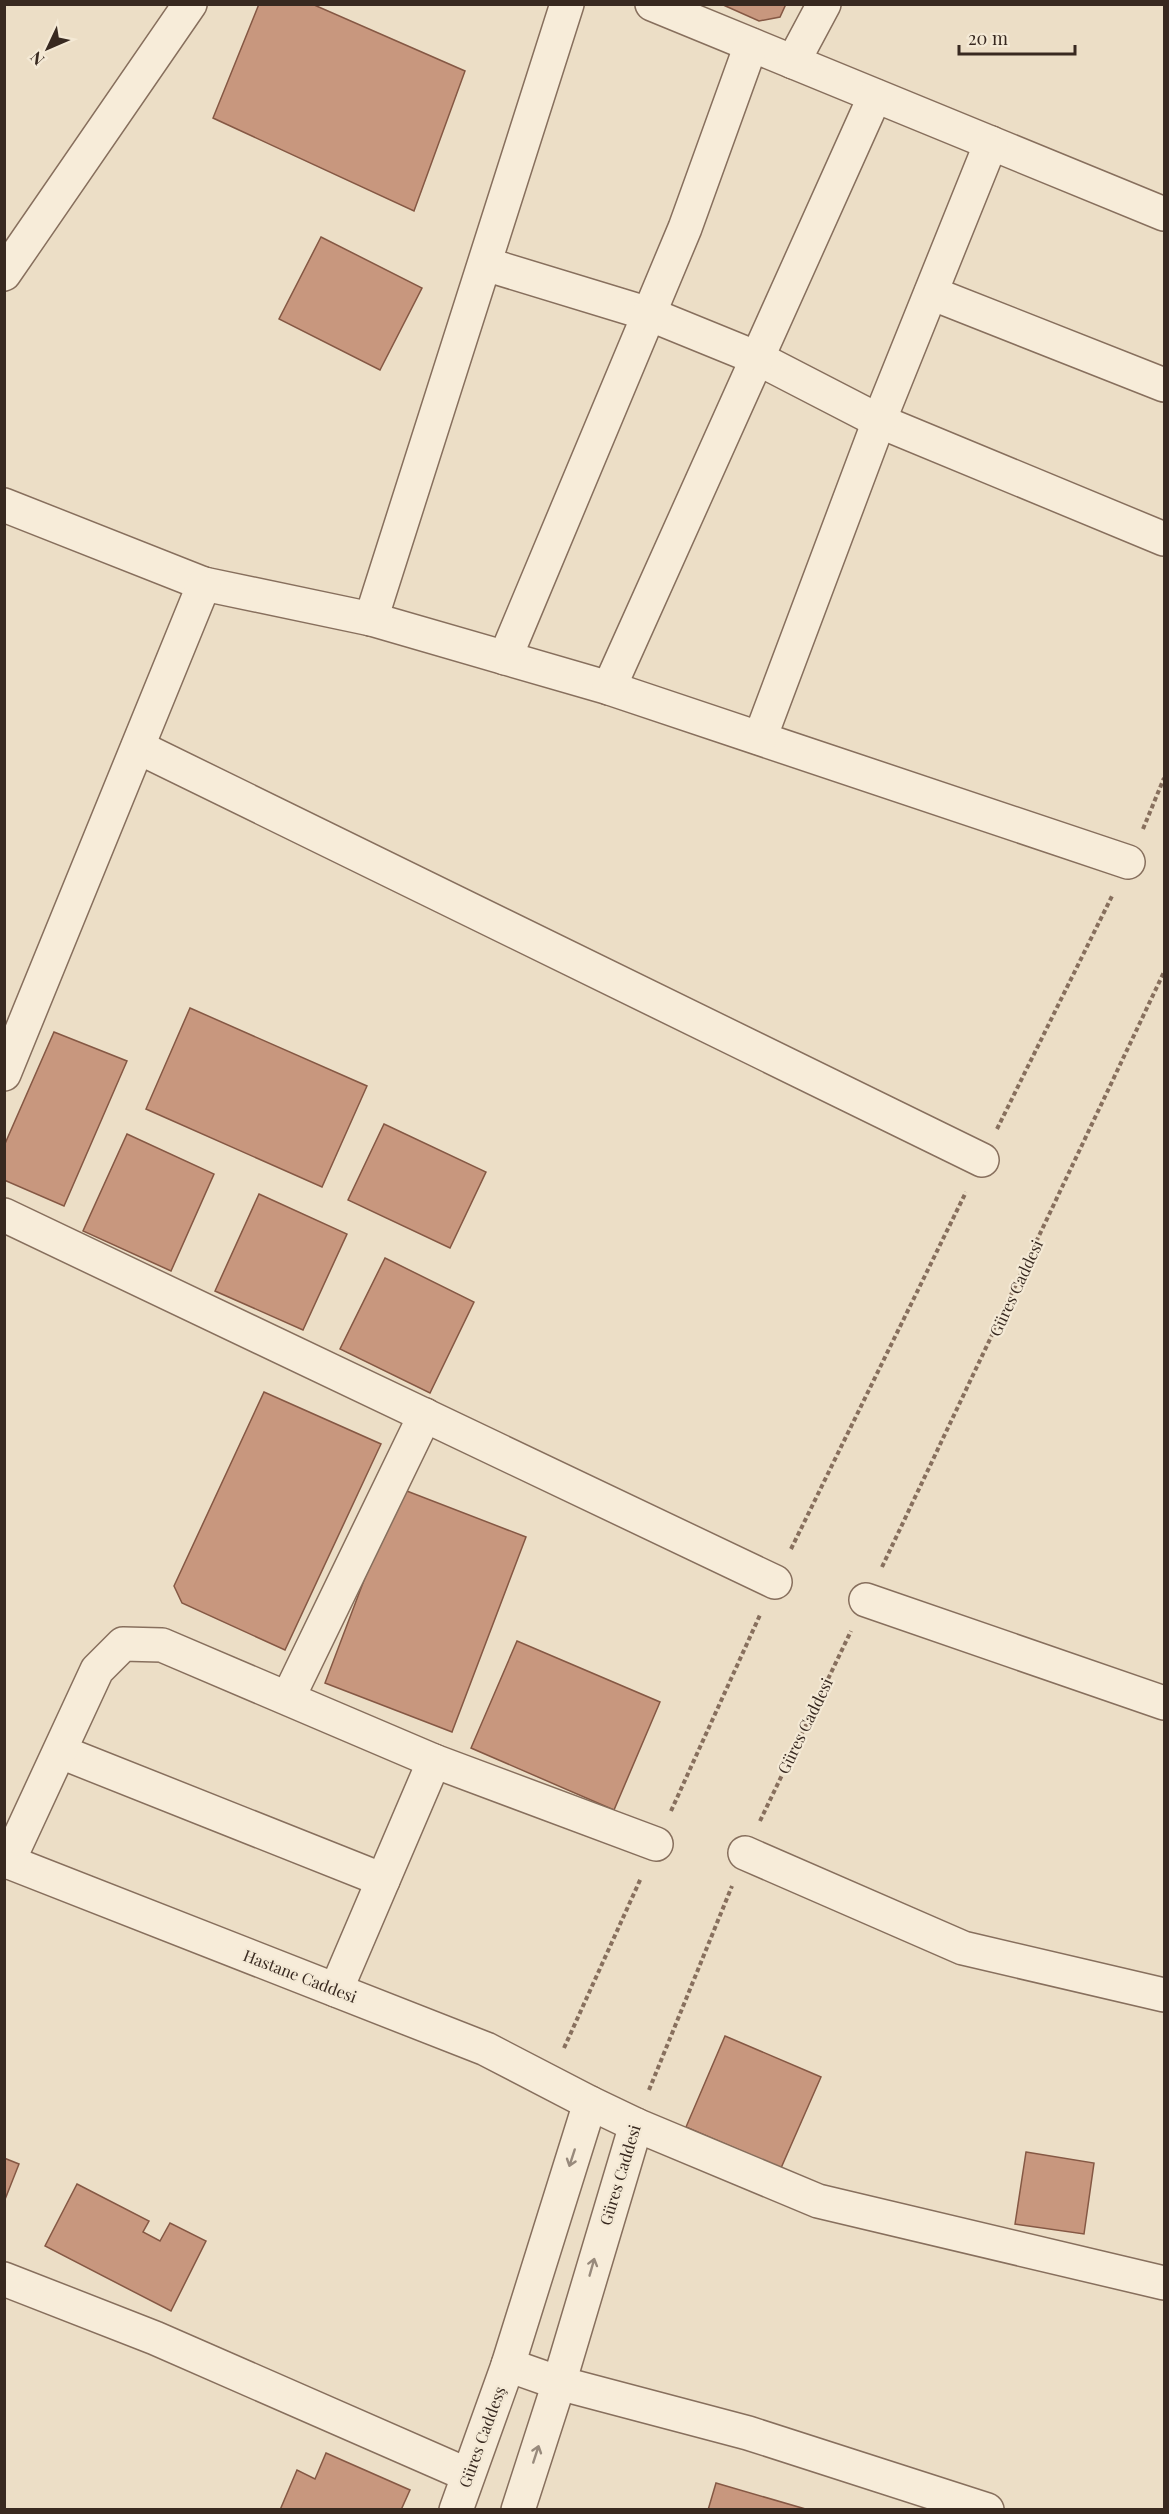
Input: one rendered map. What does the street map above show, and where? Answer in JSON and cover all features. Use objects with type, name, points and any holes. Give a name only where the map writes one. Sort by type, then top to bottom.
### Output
[{"type":"street","points":[[4,274],[190,4]]},
{"type":"street","points":[[370,619],[567,4]]},
{"type":"street","points":[[652,4],[1164,214]]},
{"type":"street","points":[[794,62],[824,4]]},
{"type":"street","points":[[505,658],[685,228],[751,45]]},
{"type":"street","points":[[609,688],[875,96]]},
{"type":"street","points":[[760,738],[879,421],[991,143]]},
{"type":"street","points":[[485,264],[649,314],[757,358],[879,421],[1164,538]]},
{"type":"street","points":[[931,293],[1164,385]]},
{"type":"street","points":[[4,505],[204,584],[370,619],[609,688],[1128,862]]},
{"type":"street","points":[[4,1074],[204,584]]},
{"type":"street","points":[[138,747],[982,1160]]},
{"type":"street","points":[[4,1215],[775,1582]]},
{"type":"street","points":[[288,1698],[425,1415]]},
{"type":"street","points":[[866,1600],[1164,1702]]},
{"type":"street","points":[[6,1861],[61,1752],[98,1670],[123,1644],[162,1644],[434,1761],[656,1844]]},
{"type":"street","points":[[61,1752],[383,1880]]},
{"type":"street","points":[[336,1990],[434,1761]]},
{"type":"street","points":[[745,1853],[963,1948],[1164,1995]]},
{"type":"street","name":"Hastane Caddesi","points":[[6,1861],[486,2049],[636,2125],[818,2200],[1164,2283]]},
{"type":"street","name":"Güres Caddesş","points":[[456,2510],[508,2365],[590,2103]]},
{"type":"street","name":"Güres Caddesi","points":[[518,2510],[559,2383],[636,2125]]},
{"type":"street","points":[[4,2279],[155,2338],[468,2475]]},
{"type":"street","points":[[508,2365],[559,2383],[748,2433],[944,2503],[987,2510]]},
{"type":"path","points":[[549,2082],[820,1484],[1128,862],[1164,778]]},
{"type":"path","name":"Güres Caddesi","points":[[636,2125],[745,1853],[1164,972]]},
{"type":"building","points":[[259,4],[312,4],[465,71],[414,211],[213,118]]},
{"type":"building","points":[[721,4],[786,4],[780,17],[759,21]]},
{"type":"building","points":[[321,237],[422,288],[380,370],[279,319]]},
{"type":"building","points":[[190,1008],[367,1086],[322,1187],[146,1109]]},
{"type":"building","points":[[54,1032],[127,1061],[64,1206],[4,1180],[4,1146]]},
{"type":"building","points":[[384,1124],[486,1172],[450,1248],[348,1200]]},
{"type":"building","points":[[127,1134],[214,1174],[171,1271],[83,1231]]},
{"type":"building","points":[[259,1194],[347,1234],[303,1330],[215,1291]]},
{"type":"building","points":[[385,1258],[474,1302],[430,1393],[340,1349]]},
{"type":"building","points":[[264,1392],[381,1444],[285,1650],[182,1603],[174,1586]]},
{"type":"building","points":[[399,1488],[526,1537],[452,1732],[325,1683]]},
{"type":"building","points":[[517,1641],[660,1702],[614,1810],[471,1748]]},
{"type":"building","points":[[725,2036],[821,2077],[781,2168],[686,2127]]},
{"type":"building","points":[[1026,2152],[1094,2163],[1084,2234],[1015,2224]]},
{"type":"building","points":[[4,2158],[19,2164],[4,2202]]},
{"type":"building","points":[[77,2184],[149,2221],[143,2232],[160,2241],[170,2223],[206,2241],[171,2311],[45,2246]]},
{"type":"building","points":[[326,2453],[410,2490],[401,2510],[280,2510],[297,2470],[315,2479]]},
{"type":"building","points":[[716,2483],[809,2510],[708,2510]]}]
